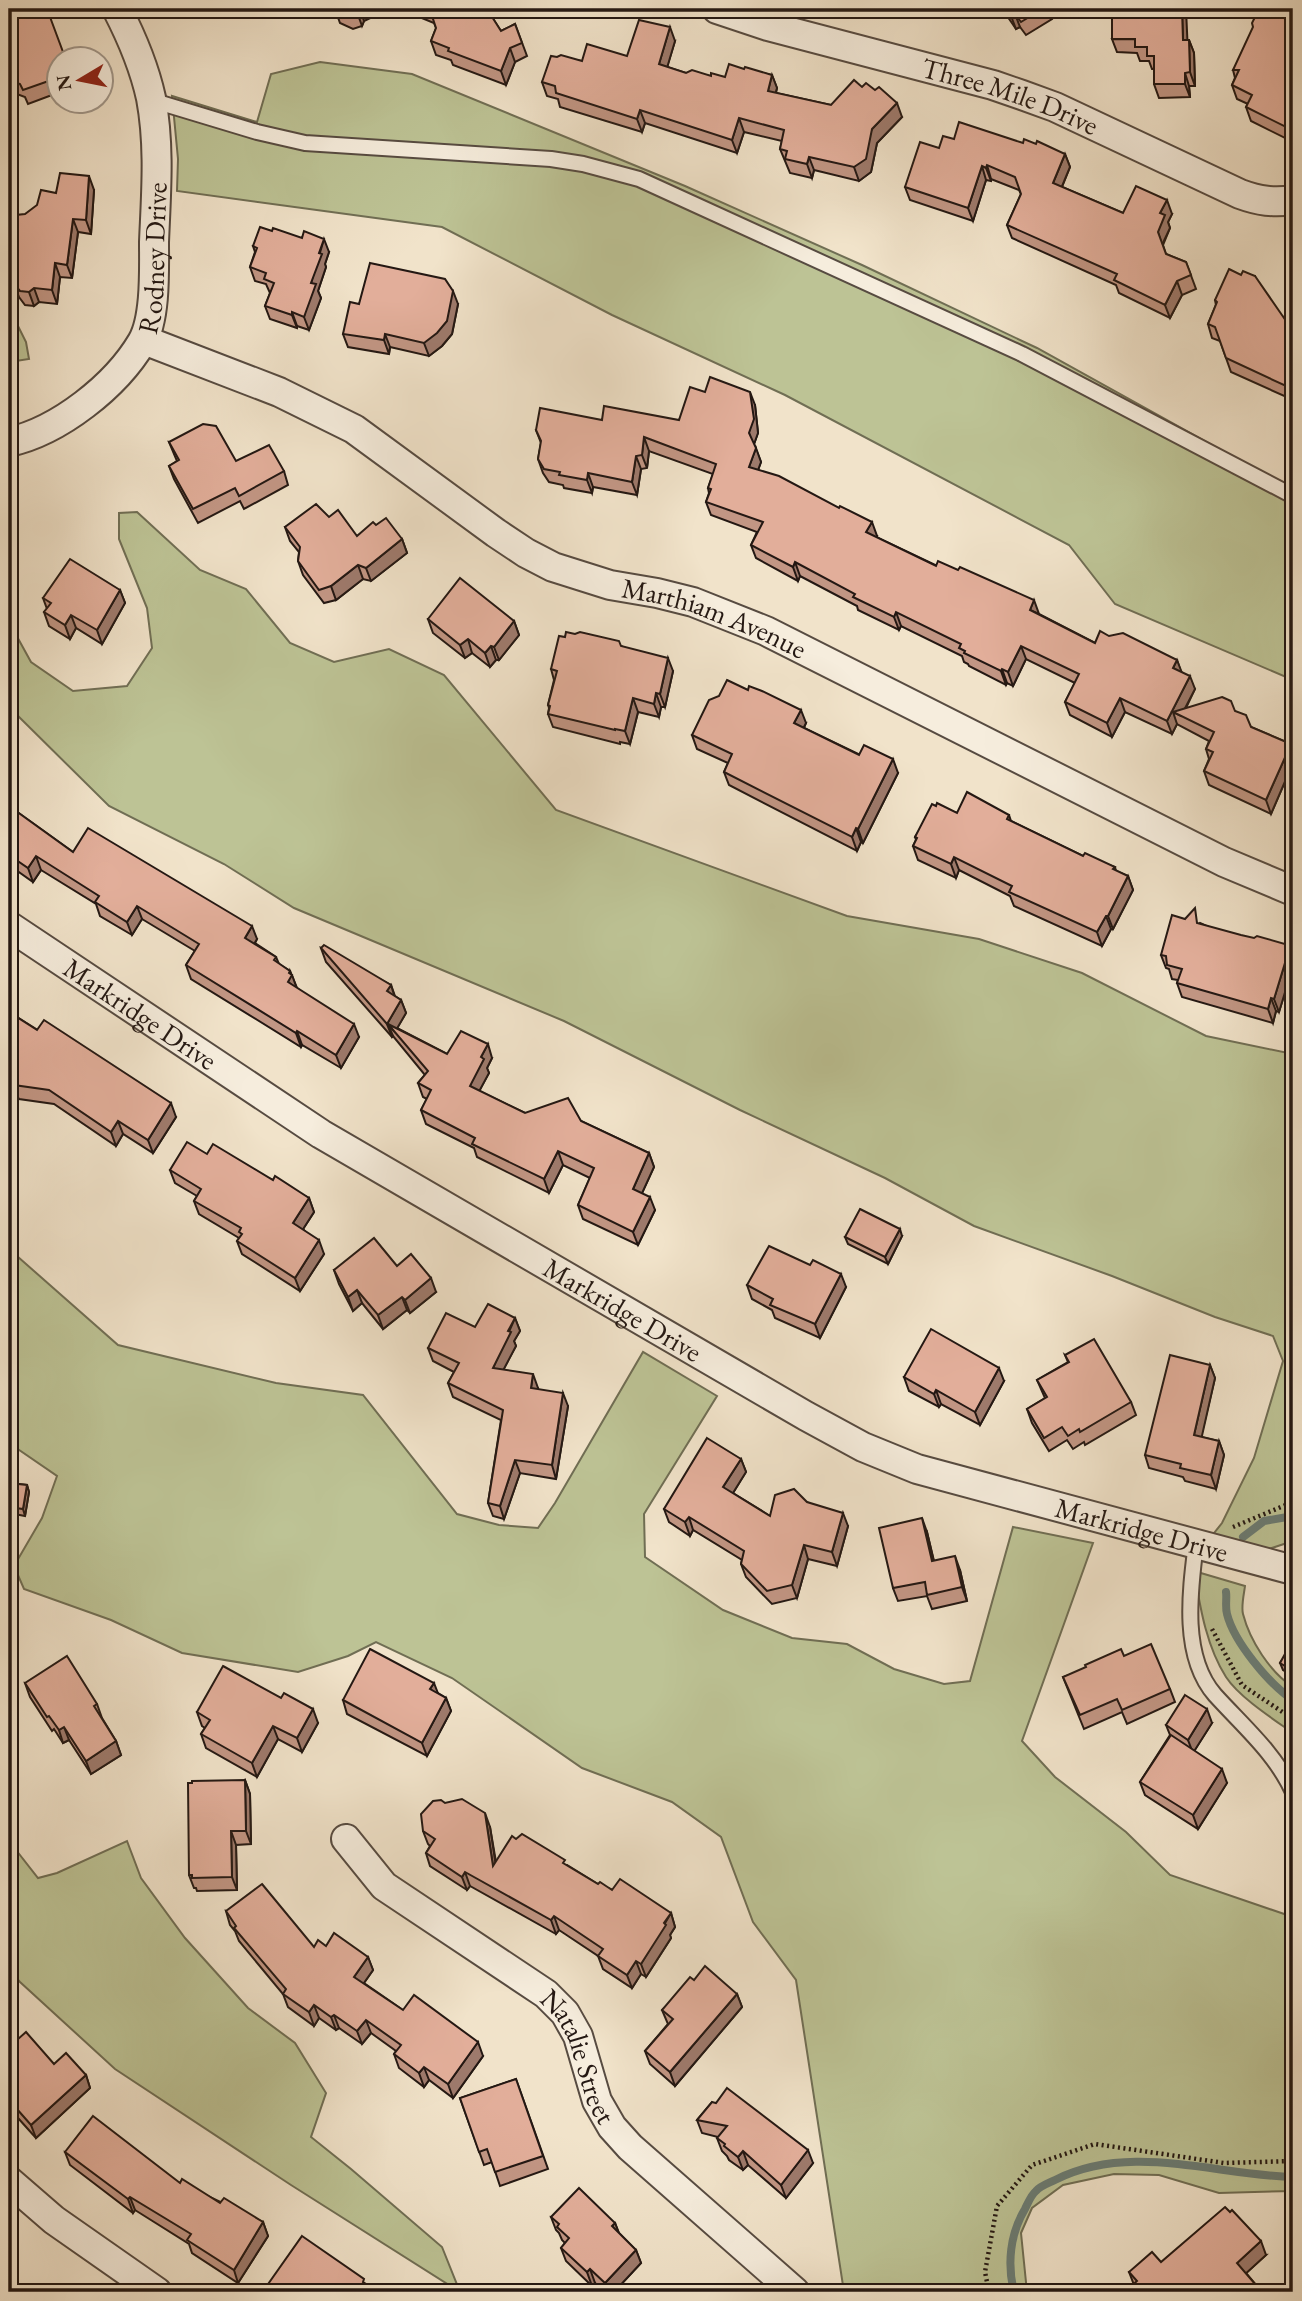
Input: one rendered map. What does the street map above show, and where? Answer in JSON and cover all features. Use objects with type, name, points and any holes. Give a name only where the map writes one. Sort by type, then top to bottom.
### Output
[{"type":"street","name":"Rodney Drive","points":[[9,442],[41,431],[68,417],[102,390],[144,340],[150,315],[153,280],[157,170],[151,100],[144,69],[117,9]]},
{"type":"street","name":"Three Mile Drive","points":[[717,9],[768,26],[993,85],[1055,107],[1240,194],[1259,201],[1293,200]]},
{"type":"street","name":"Marthiam Avenue","points":[[144,340],[279,392],[342,423],[400,461],[496,533],[526,553],[553,566],[610,585],[693,602],[737,618],[1224,862],[1293,891]]},
{"type":"street","name":"Markridge Drive","points":[[9,926],[321,1134],[863,1447],[917,1469],[1293,1570]]},
{"type":"street","name":"Natalie Street","points":[[345,1839],[384,1886],[546,1994],[565,2013],[578,2036],[597,2101],[612,2127],[630,2147],[795,2292]]},
{"type":"street","points":[[9,2181],[54,2220],[145,2289]]},
{"type":"lane","points":[[151,100],[257,132],[305,143],[551,159],[583,164],[639,179],[1022,354],[1293,496]]},
{"type":"lane","points":[[1201,1545],[1191,1581],[1194,1650],[1198,1668],[1213,1693],[1255,1735],[1283,1771],[1293,1792]]},
{"type":"path","points":[[1201,1545],[1233,1527],[1293,1502]]},
{"type":"path","points":[[1210,1625],[1242,1685],[1293,1719]]},
{"type":"path","points":[[989,2292],[985,2272],[998,2206],[1032,2165],[1095,2144],[1224,2163],[1293,2161]]},
{"type":"green space","points":[[320,62],[412,74],[685,186],[862,265],[1037,348],[1293,490],[1293,680],[1115,604],[1069,545],[785,395],[612,315],[442,227],[177,191],[178,159],[172,96],[257,122],[271,74]]},
{"type":"green space","points":[[9,308],[26,342],[29,359],[9,362]]},
{"type":"green space","points":[[137,512],[200,570],[246,589],[290,643],[334,662],[389,649],[444,675],[556,810],[847,916],[979,939],[1082,973],[1206,1036],[1293,1054],[1293,1541],[1263,1551],[1211,1537],[1222,1523],[1254,1458],[1283,1361],[1273,1336],[1215,1317],[974,1226],[885,1178],[740,1110],[564,1021],[294,908],[224,864],[109,806],[9,707],[9,622],[31,662],[73,691],[127,686],[152,648],[147,608],[119,539],[119,513]]},
{"type":"green space","points":[[9,1249],[118,1345],[276,1383],[363,1395],[457,1514],[499,1525],[538,1528],[643,1352],[717,1396],[644,1514],[645,1557],[723,1610],[792,1638],[847,1644],[894,1669],[944,1684],[970,1681],[1013,1527],[1093,1543],[1022,1741],[1055,1777],[1126,1832],[1170,1875],[1293,1917],[1293,2191],[1219,2193],[1159,2175],[1114,2174],[1063,2185],[1032,2208],[1021,2233],[1027,2292],[844,2292],[796,1980],[753,1922],[721,1837],[672,1802],[582,1768],[452,1678],[376,1642],[348,1656],[298,1672],[182,1653],[111,1620],[24,1589],[14,1566],[42,1518],[57,1476],[9,1443]]},
{"type":"green space","points":[[1194,1571],[1245,1586],[1242,1611],[1251,1635],[1276,1673],[1293,1687],[1293,1733],[1248,1700],[1226,1677],[1209,1639]]},
{"type":"green space","points":[[9,1841],[38,1878],[57,1873],[127,1841],[141,1878],[185,1938],[248,2008],[295,2043],[326,2093],[311,2137],[442,2247],[460,2292],[115,2069],[20,1982],[9,1970]]},
{"type":"building","points":[[23,9],[47,9],[61,46],[46,46],[46,82],[23,90],[20,84],[9,80],[9,14]]},
{"type":"building","points":[[335,9],[358,9],[348,16]]},
{"type":"building","points":[[427,9],[487,9],[501,31],[515,24],[522,43],[510,48],[501,71],[448,51],[449,48],[431,41],[436,28],[430,10]]},
{"type":"building","points":[[1006,9],[1042,9],[1021,22],[1015,14],[1011,16]]},
{"type":"building","points":[[1112,9],[1182,9],[1183,40],[1189,40],[1190,72],[1185,73],[1185,84],[1154,84],[1154,56],[1147,56],[1147,47],[1135,47],[1135,39],[1112,39]]},
{"type":"building","points":[[1259,9],[1293,22],[1292,130],[1246,107],[1252,95],[1232,85],[1239,70],[1233,70]]},
{"type":"building","points":[[639,20],[670,27],[659,64],[686,73],[692,70],[725,77],[729,64],[744,69],[745,67],[772,75],[768,91],[831,105],[854,80],[862,87],[866,83],[875,90],[879,87],[897,103],[872,129],[866,159],[854,167],[809,157],[807,164],[785,159],[787,151],[780,149],[784,130],[739,118],[732,140],[640,110],[637,119],[556,93],[555,86],[542,82],[551,56],[561,55],[582,61],[587,44],[627,56]]},
{"type":"building","points":[[959,122],[1023,143],[1024,139],[1036,144],[1037,141],[1065,154],[1053,183],[1123,213],[1136,186],[1167,200],[1160,213],[1165,215],[1158,232],[1166,254],[1186,262],[1191,275],[1177,281],[1165,305],[1114,280],[1117,274],[1007,225],[1021,194],[1015,177],[987,165],[986,168],[982,166],[968,208],[905,187],[920,142],[939,148],[943,136],[954,139]]},
{"type":"building","points":[[60,173],[89,176],[86,220],[73,219],[67,265],[55,263],[52,290],[34,288],[29,292],[20,291],[9,270],[16,215],[25,214],[37,205],[41,190],[56,193]]},
{"type":"building","points":[[260,227],[272,231],[273,228],[302,238],[304,231],[324,239],[319,253],[322,254],[311,283],[316,284],[304,317],[265,306],[274,283],[264,279],[266,273],[250,267],[257,248],[253,246]]},
{"type":"building","points":[[370,263],[445,279],[453,291],[447,321],[437,333],[424,343],[385,334],[384,340],[343,334],[350,302],[359,304]]},
{"type":"building","points":[[1229,269],[1241,275],[1243,271],[1255,276],[1284,318],[1293,296],[1293,369],[1286,386],[1226,358],[1215,327],[1208,324]]},
{"type":"building","points":[[710,377],[750,392],[754,419],[749,433],[756,448],[749,467],[779,476],[872,522],[866,532],[936,566],[938,561],[958,570],[960,567],[1034,600],[1030,610],[1095,643],[1100,631],[1109,636],[1123,633],[1177,660],[1173,668],[1190,676],[1167,721],[1120,698],[1107,723],[1065,702],[1079,674],[1021,646],[1008,672],[1002,669],[1001,671],[964,653],[965,651],[959,648],[961,644],[896,612],[894,617],[853,597],[855,594],[795,562],[793,567],[751,545],[763,522],[706,502],[716,464],[644,437],[642,455],[636,456],[632,482],[588,473],[587,480],[559,475],[560,472],[544,469],[538,459],[541,441],[536,430],[540,408],[602,420],[604,406],[679,420],[690,387],[705,392]]},
{"type":"building","points":[[203,424],[216,426],[236,461],[269,445],[284,471],[239,496],[235,488],[193,509],[169,466],[179,460],[169,442]]},
{"type":"building","points":[[316,504],[329,517],[338,510],[357,536],[373,522],[376,525],[386,518],[402,539],[366,568],[358,565],[331,586],[319,590],[298,561],[300,547],[285,527]]},
{"type":"building","points":[[70,559],[120,590],[97,630],[71,615],[65,625],[44,612],[51,603],[43,598]]},
{"type":"building","points":[[460,578],[514,621],[494,647],[491,646],[485,653],[468,639],[460,645],[428,619]]},
{"type":"building","points":[[566,632],[580,632],[619,641],[621,646],[668,658],[660,694],[656,693],[654,704],[633,698],[625,731],[548,714],[557,671],[551,669],[559,636],[565,637]]},
{"type":"building","points":[[727,680],[748,690],[749,686],[762,691],[801,710],[794,723],[859,755],[864,745],[893,759],[852,837],[724,772],[732,754],[692,735],[709,700],[719,696]]},
{"type":"building","points":[[1222,697],[1231,701],[1235,711],[1246,715],[1251,727],[1291,744],[1266,800],[1204,771],[1213,752],[1206,749],[1214,732],[1173,712]]},
{"type":"building","points":[[967,792],[1009,815],[1007,819],[1083,856],[1085,853],[1115,867],[1113,869],[1128,876],[1097,932],[1009,892],[1012,886],[954,857],[951,864],[913,846],[932,804],[936,806],[937,803],[957,813]]},
{"type":"building","points":[[9,806],[73,852],[88,828],[252,926],[245,938],[276,957],[274,960],[290,971],[292,975],[288,982],[354,1024],[336,1055],[186,965],[199,944],[137,906],[127,922],[95,902],[99,896],[36,856],[28,868],[9,855]]},
{"type":"building","points":[[1195,908],[1197,923],[1285,944],[1288,953],[1274,999],[1271,998],[1268,1009],[1177,983],[1182,969],[1167,965],[1166,956],[1161,955],[1172,915],[1185,919]]},
{"type":"building","points":[[324,945],[391,985],[387,991],[401,1000],[387,1024],[321,948]]},
{"type":"building","points":[[9,1012],[37,1030],[44,1020],[171,1103],[148,1140],[118,1121],[111,1132],[49,1090],[14,1085],[9,1076]]},
{"type":"building","points":[[388,1024],[447,1054],[461,1031],[488,1044],[481,1057],[484,1059],[470,1086],[525,1113],[568,1098],[581,1121],[649,1153],[633,1189],[650,1197],[633,1232],[578,1205],[594,1168],[558,1151],[544,1179],[472,1144],[475,1138],[421,1110],[431,1090],[418,1083],[428,1071]]},
{"type":"building","points":[[187,1142],[207,1154],[213,1144],[273,1180],[275,1176],[309,1198],[293,1223],[319,1240],[295,1278],[237,1241],[242,1234],[239,1232],[241,1228],[194,1201],[201,1189],[170,1170]]},
{"type":"building","points":[[860,1209],[900,1229],[885,1257],[845,1237]]},
{"type":"building","points":[[374,1238],[397,1266],[411,1254],[431,1278],[405,1300],[402,1297],[378,1315],[357,1290],[348,1297],[334,1270]]},
{"type":"building","points":[[769,1246],[810,1265],[813,1260],[841,1274],[815,1324],[770,1305],[773,1299],[747,1285]]},
{"type":"building","points":[[488,1304],[515,1318],[493,1368],[533,1374],[531,1388],[563,1393],[552,1465],[515,1460],[500,1506],[488,1503],[503,1410],[448,1383],[459,1363],[428,1348],[446,1313],[475,1327]]},
{"type":"building","points":[[931,1329],[999,1368],[975,1412],[936,1390],[934,1394],[904,1377]]},
{"type":"building","points":[[1094,1339],[1131,1402],[1080,1432],[1079,1429],[1068,1436],[1062,1427],[1044,1438],[1027,1409],[1047,1397],[1037,1380],[1069,1362],[1065,1355]]},
{"type":"building","points":[[1170,1355],[1210,1365],[1194,1435],[1219,1441],[1211,1475],[1180,1468],[1181,1464],[1145,1455]]},
{"type":"building","points":[[707,1438],[741,1459],[723,1487],[770,1516],[775,1495],[794,1489],[807,1502],[843,1513],[832,1552],[804,1545],[792,1585],[767,1591],[741,1564],[744,1551],[689,1517],[685,1522],[664,1509]]},
{"type":"building","points":[[9,1483],[27,1485],[23,1509],[9,1507]]},
{"type":"building","points":[[922,1518],[932,1561],[955,1556],[962,1587],[927,1595],[925,1582],[893,1588],[879,1528]]},
{"type":"building","points":[[1151,1644],[1170,1689],[1122,1710],[1117,1699],[1080,1715],[1063,1677],[1121,1649],[1124,1656]]},
{"type":"building","points":[[1290,1645],[1293,1646],[1293,1671],[1280,1663]]},
{"type":"building","points":[[370,1649],[434,1683],[430,1689],[446,1698],[422,1743],[343,1700]]},
{"type":"building","points":[[67,1656],[116,1741],[86,1761],[64,1727],[59,1730],[49,1716],[47,1717],[25,1683]]},
{"type":"building","points":[[223,1666],[281,1698],[284,1693],[313,1709],[297,1738],[273,1726],[252,1763],[201,1734],[210,1720],[197,1712]]},
{"type":"building","points":[[1185,1695],[1207,1709],[1188,1740],[1166,1725]]},
{"type":"building","points":[[1171,1735],[1222,1769],[1193,1815],[1140,1782]]},
{"type":"building","points":[[245,1780],[246,1831],[231,1831],[232,1877],[192,1878],[192,1875],[189,1875],[188,1783]]},
{"type":"building","points":[[462,1799],[485,1813],[493,1866],[512,1836],[516,1839],[522,1834],[598,1884],[600,1882],[612,1890],[620,1879],[671,1913],[641,1964],[636,1961],[627,1975],[598,1956],[603,1949],[554,1916],[551,1920],[465,1872],[462,1877],[426,1853],[435,1839],[423,1831],[421,1814],[433,1801],[441,1800],[445,1803]]},
{"type":"building","points":[[262,1884],[314,1947],[318,1940],[326,1946],[334,1933],[368,1957],[354,1977],[403,2010],[414,1995],[478,2042],[448,2084],[424,2067],[419,2073],[394,2054],[401,2045],[366,2020],[357,2031],[314,2005],[309,2012],[283,1994],[286,1989],[234,1928],[236,1926],[226,1911]]},
{"type":"building","points":[[705,1966],[737,1994],[670,2072],[645,2051],[673,2019],[662,2010],[690,1977],[694,1980]]},
{"type":"building","points":[[26,2032],[54,2064],[66,2053],[86,2075],[31,2125],[9,2100],[9,2042],[14,2037],[17,2040]]},
{"type":"building","points":[[516,2079],[543,2156],[495,2172],[487,2149],[479,2152],[460,2098]]},
{"type":"building","points":[[727,2088],[808,2150],[781,2185],[743,2151],[738,2157],[724,2146],[717,2138],[727,2126],[697,2120],[712,2102],[716,2103]]},
{"type":"building","points":[[93,2116],[180,2183],[182,2179],[220,2203],[224,2198],[263,2222],[234,2270],[187,2240],[191,2234],[130,2197],[128,2199],[65,2152]]},
{"type":"building","points":[[579,2188],[615,2223],[612,2226],[636,2250],[605,2283],[590,2269],[587,2272],[561,2248],[569,2238],[551,2217]]},
{"type":"building","points":[[1225,2207],[1230,2212],[1232,2210],[1261,2241],[1237,2263],[1260,2292],[1125,2292],[1137,2281],[1129,2272],[1152,2252],[1161,2262]]},
{"type":"building","points":[[302,2236],[379,2292],[273,2292],[266,2287]]},
{"type":"building","points":[[9,2280],[28,2292],[9,2292]]},
{"type":"waterway","points":[[1243,1537],[1264,1521],[1293,1516]]},
{"type":"waterway","points":[[1226,1592],[1227,1614],[1237,1637],[1263,1673],[1293,1700]]},
{"type":"waterway","points":[[1014,2292],[1010,2260],[1016,2229],[1033,2195],[1055,2180],[1084,2169],[1113,2163],[1142,2162],[1293,2177]]}]
